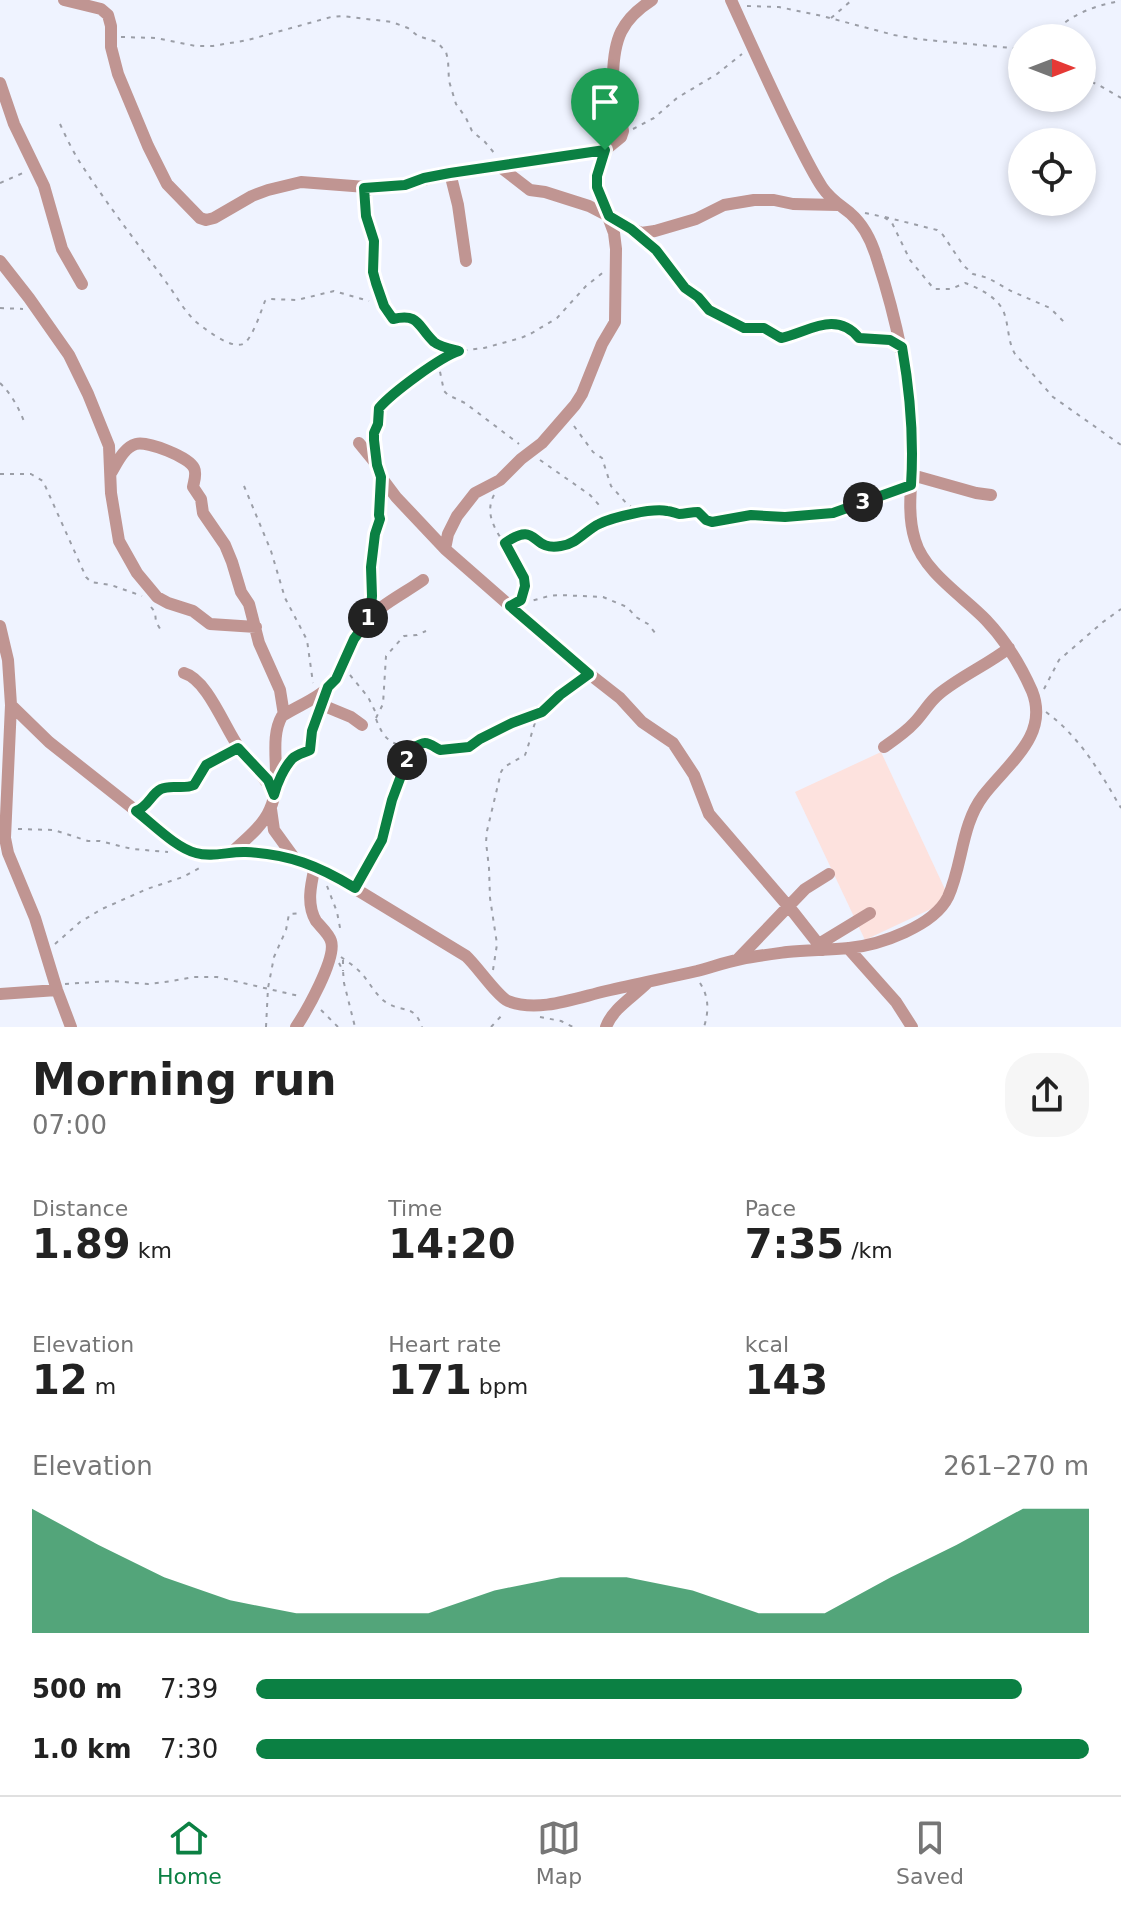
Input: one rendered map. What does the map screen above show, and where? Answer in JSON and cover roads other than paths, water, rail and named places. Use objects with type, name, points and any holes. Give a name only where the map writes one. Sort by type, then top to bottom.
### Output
[{"type":"street","points":[[64,0],[101,9],[108,15],[118,74],[148,146],[167,184],[200,218],[206,220],[252,196],[301,182],[364,188],[405,185],[450,173],[605,150],[621,137],[623,131],[612,93],[616,42],[629,19],[652,0]]},
{"type":"street","points":[[11,705],[49,742],[178,844],[196,853],[248,852],[295,859],[320,868],[466,956],[504,999],[512,1002],[552,1003],[648,983],[738,959],[821,947],[863,946],[932,918],[944,905],[954,881],[972,814],[983,796],[1028,744],[1034,732],[1036,704],[1032,690],[1009,648],[983,617],[921,556],[913,532],[912,432],[902,347],[874,249],[861,225],[825,192],[812,171],[732,2]]},
{"type":"street","points":[[0,83],[14,124],[51,204],[62,249],[82,284]]},
{"type":"street","points":[[445,549],[448,534],[463,508],[479,490],[497,483],[542,443],[566,416],[582,394],[602,344],[615,322],[614,233],[597,187],[605,150]]},
{"type":"street","points":[[502,165],[530,190],[589,206],[635,231],[647,233],[696,219],[724,205],[754,200],[838,205]]},
{"type":"street","points":[[450,173],[466,261]]},
{"type":"street","points":[[364,188],[366,216],[374,241],[373,272],[391,318]]},
{"type":"street","points":[[0,261],[69,355],[88,394],[109,446],[111,493],[119,541],[127,558],[149,589],[168,603],[193,611],[210,624],[256,627]]},
{"type":"street","points":[[110,474],[124,453],[132,445],[140,443],[167,451],[194,468],[193,487],[201,499],[203,513],[225,545],[241,592],[249,604],[259,643],[280,690],[284,715]]},
{"type":"street","points":[[359,443],[408,512],[445,549],[514,604],[589,674],[620,698],[648,727],[673,743],[694,775],[709,814],[821,947]]},
{"type":"street","points":[[912,480],[991,495]]},
{"type":"street","points":[[275,790],[294,757],[310,750],[318,701],[336,679],[354,639],[370,617],[423,580]]},
{"type":"street","points":[[0,626],[11,705],[5,838],[71,1027]]},
{"type":"street","points":[[884,747],[914,724],[940,693],[1009,648]]},
{"type":"street","points":[[184,673],[197,682],[211,700],[238,748],[275,790]]},
{"type":"street","points":[[295,859],[274,830],[271,809],[275,790],[278,722],[284,715],[318,701],[362,725]]},
{"type":"street","points":[[232,852],[271,809]]},
{"type":"street","points":[[296,1027],[313,997],[331,951],[331,941],[312,912],[310,895],[320,868]]},
{"type":"street","points":[[738,959],[805,889],[829,874]]},
{"type":"street","points":[[821,947],[870,913]]},
{"type":"street","points":[[848,948],[896,1002],[912,1027]]},
{"type":"street","points":[[606,1027],[621,1005],[648,983]]},
{"type":"street","points":[[0,994],[57,990]]}]
